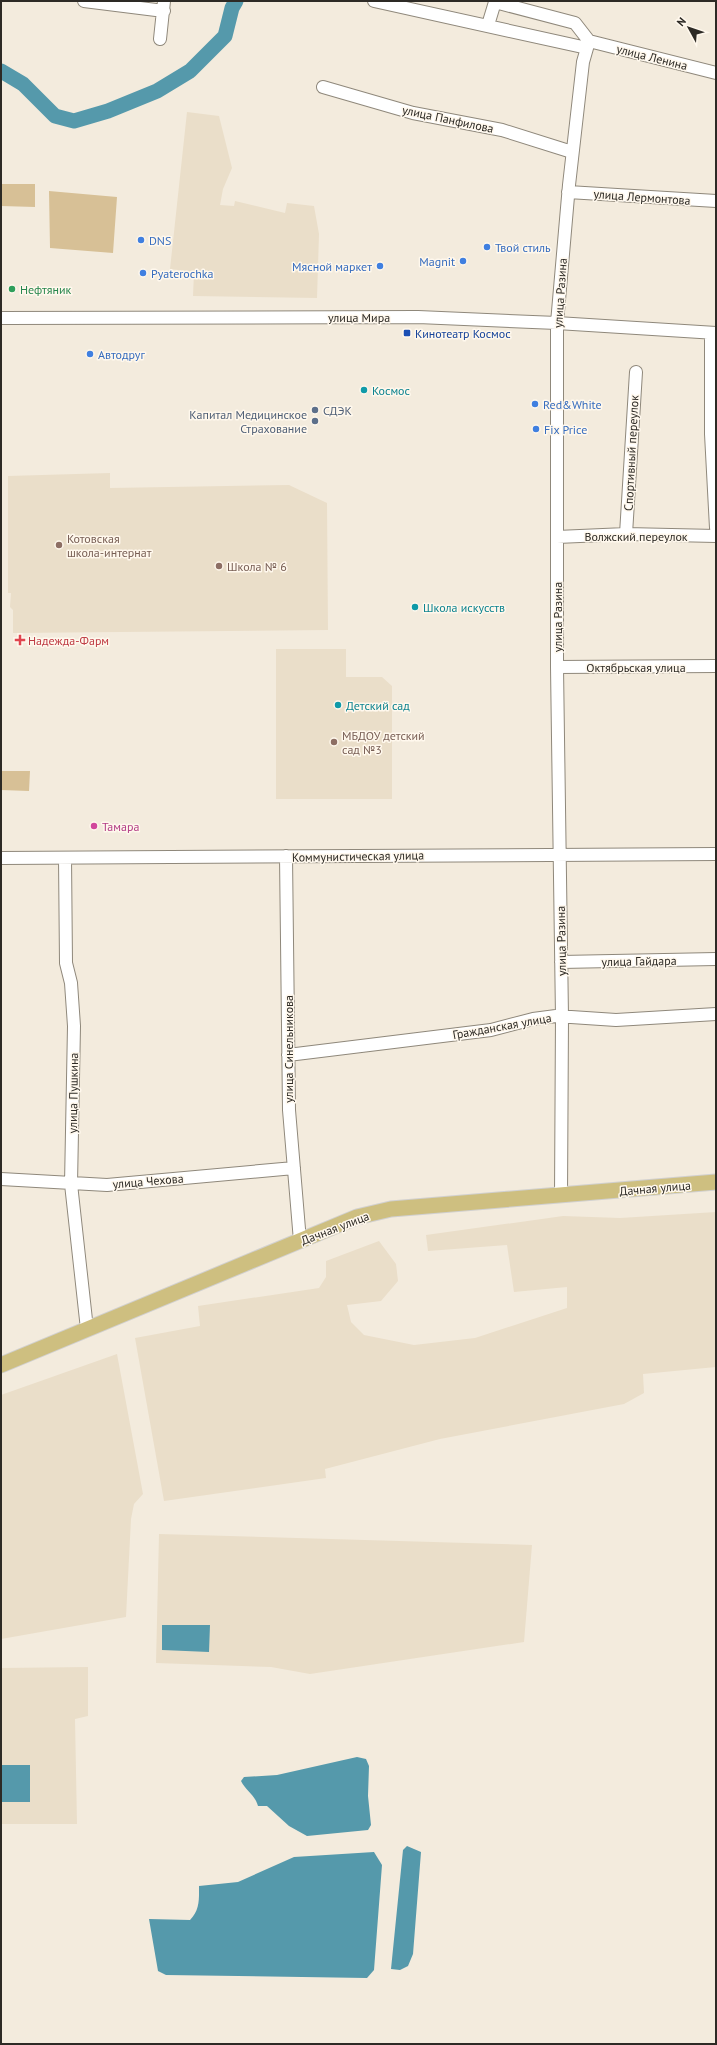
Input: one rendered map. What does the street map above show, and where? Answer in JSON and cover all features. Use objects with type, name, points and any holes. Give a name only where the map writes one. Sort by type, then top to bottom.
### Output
[{"type":"main road","name":"Дачная улица","points":[[1,1364],[357,1217],[390,1209],[562,1196],[716,1182]]},
{"type":"street","points":[[84,1],[164,6],[160,39]]},
{"type":"street","name":"улица Ленина","points":[[374,1],[463,22],[488,25],[588,44],[716,73]]},
{"type":"street","points":[[488,25],[495,2],[575,23],[588,44]]},
{"type":"street","name":"улица Разина","points":[[562,1196],[562,962],[557,667],[557,323],[572,152],[583,62],[588,44]]},
{"type":"street","name":"улица Панфилова","points":[[323,87],[413,113],[502,130],[572,152]]},
{"type":"street","name":"улица Лермонтова","points":[[568,192],[716,202]]},
{"type":"street","name":"улица Мира","points":[[1,318],[418,317],[715,332]]},
{"type":"street","points":[[715,332],[711,434],[716,528]]},
{"type":"street","name":"Спортивный переулок","points":[[626,534],[636,372]]},
{"type":"street","name":"Волжский переулок","points":[[557,537],[626,534],[716,536]]},
{"type":"street","name":"Октябрьская улица","points":[[557,667],[716,666]]},
{"type":"street","name":"Коммунистическая улица","points":[[1,858],[560,853],[716,854]]},
{"type":"street","name":"улица Синельникова","points":[[286,856],[289,1110],[300,1241]]},
{"type":"street","name":"улица Пушкина","points":[[64,858],[66,963],[71,983],[74,1026],[72,1184],[87,1329]]},
{"type":"street","name":"улица Гайдара","points":[[562,962],[716,959]]},
{"type":"street","name":"Гражданская улица","points":[[288,1055],[492,1030],[533,1019],[556,1016],[616,1020],[716,1014]]},
{"type":"street","name":"улица Чехова","points":[[1,1179],[107,1185],[294,1168]]},
{"type":"shaded area","points":[[187,112],[219,116],[232,168],[223,189],[220,205],[234,206],[235,201],[285,213],[287,203],[314,206],[319,234],[317,298],[193,296],[194,272],[170,269]]},
{"type":"shaded area","points":[[1,184],[35,184],[35,207],[1,206]]},
{"type":"shaded area","points":[[49,191],[117,197],[113,253],[50,248]]},
{"type":"shaded area","name":"Школа № 6","points":[[110,473],[110,488],[289,485],[327,503],[328,630],[13,633],[13,610],[10,607],[11,593],[8,593],[8,476]]},
{"type":"shaded area","name":"МБДОУ детский сад №3","points":[[276,649],[346,649],[346,677],[382,677],[392,686],[392,799],[276,799]]},
{"type":"shaded area","points":[[1,771],[30,771],[29,791],[1,790]]},
{"type":"shaded area","points":[[716,1212],[716,1367],[643,1374],[644,1393],[624,1404],[440,1439],[325,1469],[326,1478],[164,1501],[135,1338],[200,1326],[198,1306],[319,1288],[326,1277],[326,1261],[379,1241],[396,1264],[398,1281],[381,1301],[347,1305],[351,1322],[364,1335],[414,1345],[475,1338],[567,1308],[567,1287],[514,1292],[507,1245],[428,1251],[426,1235],[563,1216],[620,1218]]},
{"type":"shaded area","points":[[117,1354],[143,1494],[134,1504],[131,1519],[126,1617],[1,1639],[1,1395]]},
{"type":"shaded area","points":[[159,1534],[532,1545],[524,1642],[310,1674],[271,1667],[156,1663]]},
{"type":"shaded area","points":[[88,1667],[88,1716],[75,1719],[77,1824],[1,1824],[1,1668]]},
{"type":"water","points":[[162,1625],[210,1625],[209,1652],[162,1650]]},
{"type":"water","points":[[357,1757],[366,1759],[369,1766],[368,1796],[371,1825],[368,1830],[307,1836],[289,1826],[267,1806],[258,1806],[255,1799],[241,1781],[244,1777],[277,1775]]},
{"type":"water","points":[[1,1765],[30,1765],[30,1802],[1,1802]]},
{"type":"water","points":[[407,1846],[421,1852],[413,1954],[408,1966],[400,1970],[391,1969],[403,1850]]},
{"type":"water","points":[[374,1852],[382,1865],[374,1970],[367,1978],[166,1975],[158,1971],[149,1919],[190,1920],[196,1912],[199,1900],[199,1886],[238,1882],[294,1857]]},
{"type":"waterway","points":[[1,71],[23,84],[55,116],[74,121],[108,111],[157,91],[190,71],[225,36],[232,8],[236,1]]},
{"type":"place","name":"DNS","points":[[141,240]]},
{"type":"place","name":"Твой стиль","points":[[487,247]]},
{"type":"place","name":"Magnit","points":[[463,261]]},
{"type":"place","name":"Мясной маркет","points":[[380,266]]},
{"type":"place","name":"Pyaterochka","points":[[143,273]]},
{"type":"place","name":"Нефтяник","points":[[12,289]]},
{"type":"place","name":"Кинотеатр Космос","points":[[407,333]]},
{"type":"place","name":"Автодруг","points":[[90,354]]},
{"type":"place","name":"Космос","points":[[364,390]]},
{"type":"place","name":"Red&White","points":[[535,404]]},
{"type":"place","name":"СДЭК","points":[[315,410]]},
{"type":"place","name":"Капитал Медицинское Страхование","points":[[315,421]]},
{"type":"place","name":"Fix Price","points":[[536,429]]},
{"type":"place","name":"Котовская школа-интернат","points":[[59,545]]},
{"type":"place","name":"Школа № 6","points":[[219,566]]},
{"type":"place","name":"Школа искусств","points":[[415,607]]},
{"type":"place","name":"Надежда-Фарм","points":[[20,640]]},
{"type":"place","name":"Детский сад","points":[[338,705]]},
{"type":"place","name":"МБДОУ детский сад №3","points":[[334,742]]},
{"type":"place","name":"Тамара","points":[[94,826]]}]
